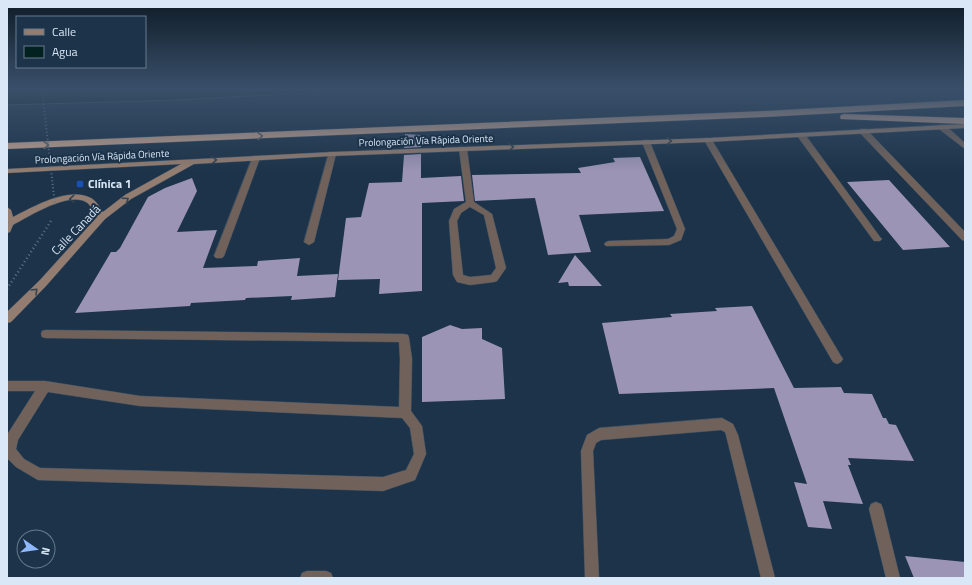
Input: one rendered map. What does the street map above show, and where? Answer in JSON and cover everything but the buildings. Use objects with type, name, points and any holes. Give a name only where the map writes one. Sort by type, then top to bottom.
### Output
[{"type":"highway","points":[[7,146],[687,117]]},
{"type":"highway","points":[[859,117],[965,121]]},
{"type":"main road","name":"Prolongación Vía Rápida Oriente","points":[[7,171],[332,154],[708,140],[965,126]]},
{"type":"main road","name":"Calle Canadá","points":[[7,319],[43,283],[102,217],[128,197],[194,161]]},
{"type":"main road","points":[[7,210],[8,227],[47,203],[72,198],[86,199],[93,204],[102,217]]},
{"type":"lane","points":[[942,127],[964,145]]},
{"type":"lane","points":[[864,131],[965,238]]},
{"type":"lane","points":[[801,135],[877,239]]},
{"type":"lane","points":[[708,140],[837,359]]},
{"type":"lane","points":[[609,244],[669,242],[678,238],[681,229],[646,142]]},
{"type":"lane","points":[[463,149],[470,203]]},
{"type":"lane","points":[[309,242],[332,154]]},
{"type":"lane","points":[[219,256],[256,158]]},
{"type":"lane","points":[[470,203],[488,214],[501,268],[494,278],[470,281],[460,279],[458,275],[453,221],[457,211],[470,203]]},
{"type":"lane","points":[[45,386],[12,438],[10,451],[20,463],[38,474],[383,484],[410,475],[420,454],[416,426],[405,413],[406,359],[404,338],[46,334]]},
{"type":"lane","points":[[7,386],[45,386],[140,401],[405,413]]},
{"type":"lane","points":[[592,578],[587,451],[591,439],[599,434],[722,424],[729,428],[732,435],[768,578]]},
{"type":"lane","points":[[876,509],[893,578]]},
{"type":"lane","points":[[307,578],[326,578]]},
{"type":"path","points":[[45,117],[55,208]]},
{"type":"path","points":[[7,289],[50,224],[51,219]]},
{"type":"place","name":"Clínica 1","points":[[80,184]]}]
